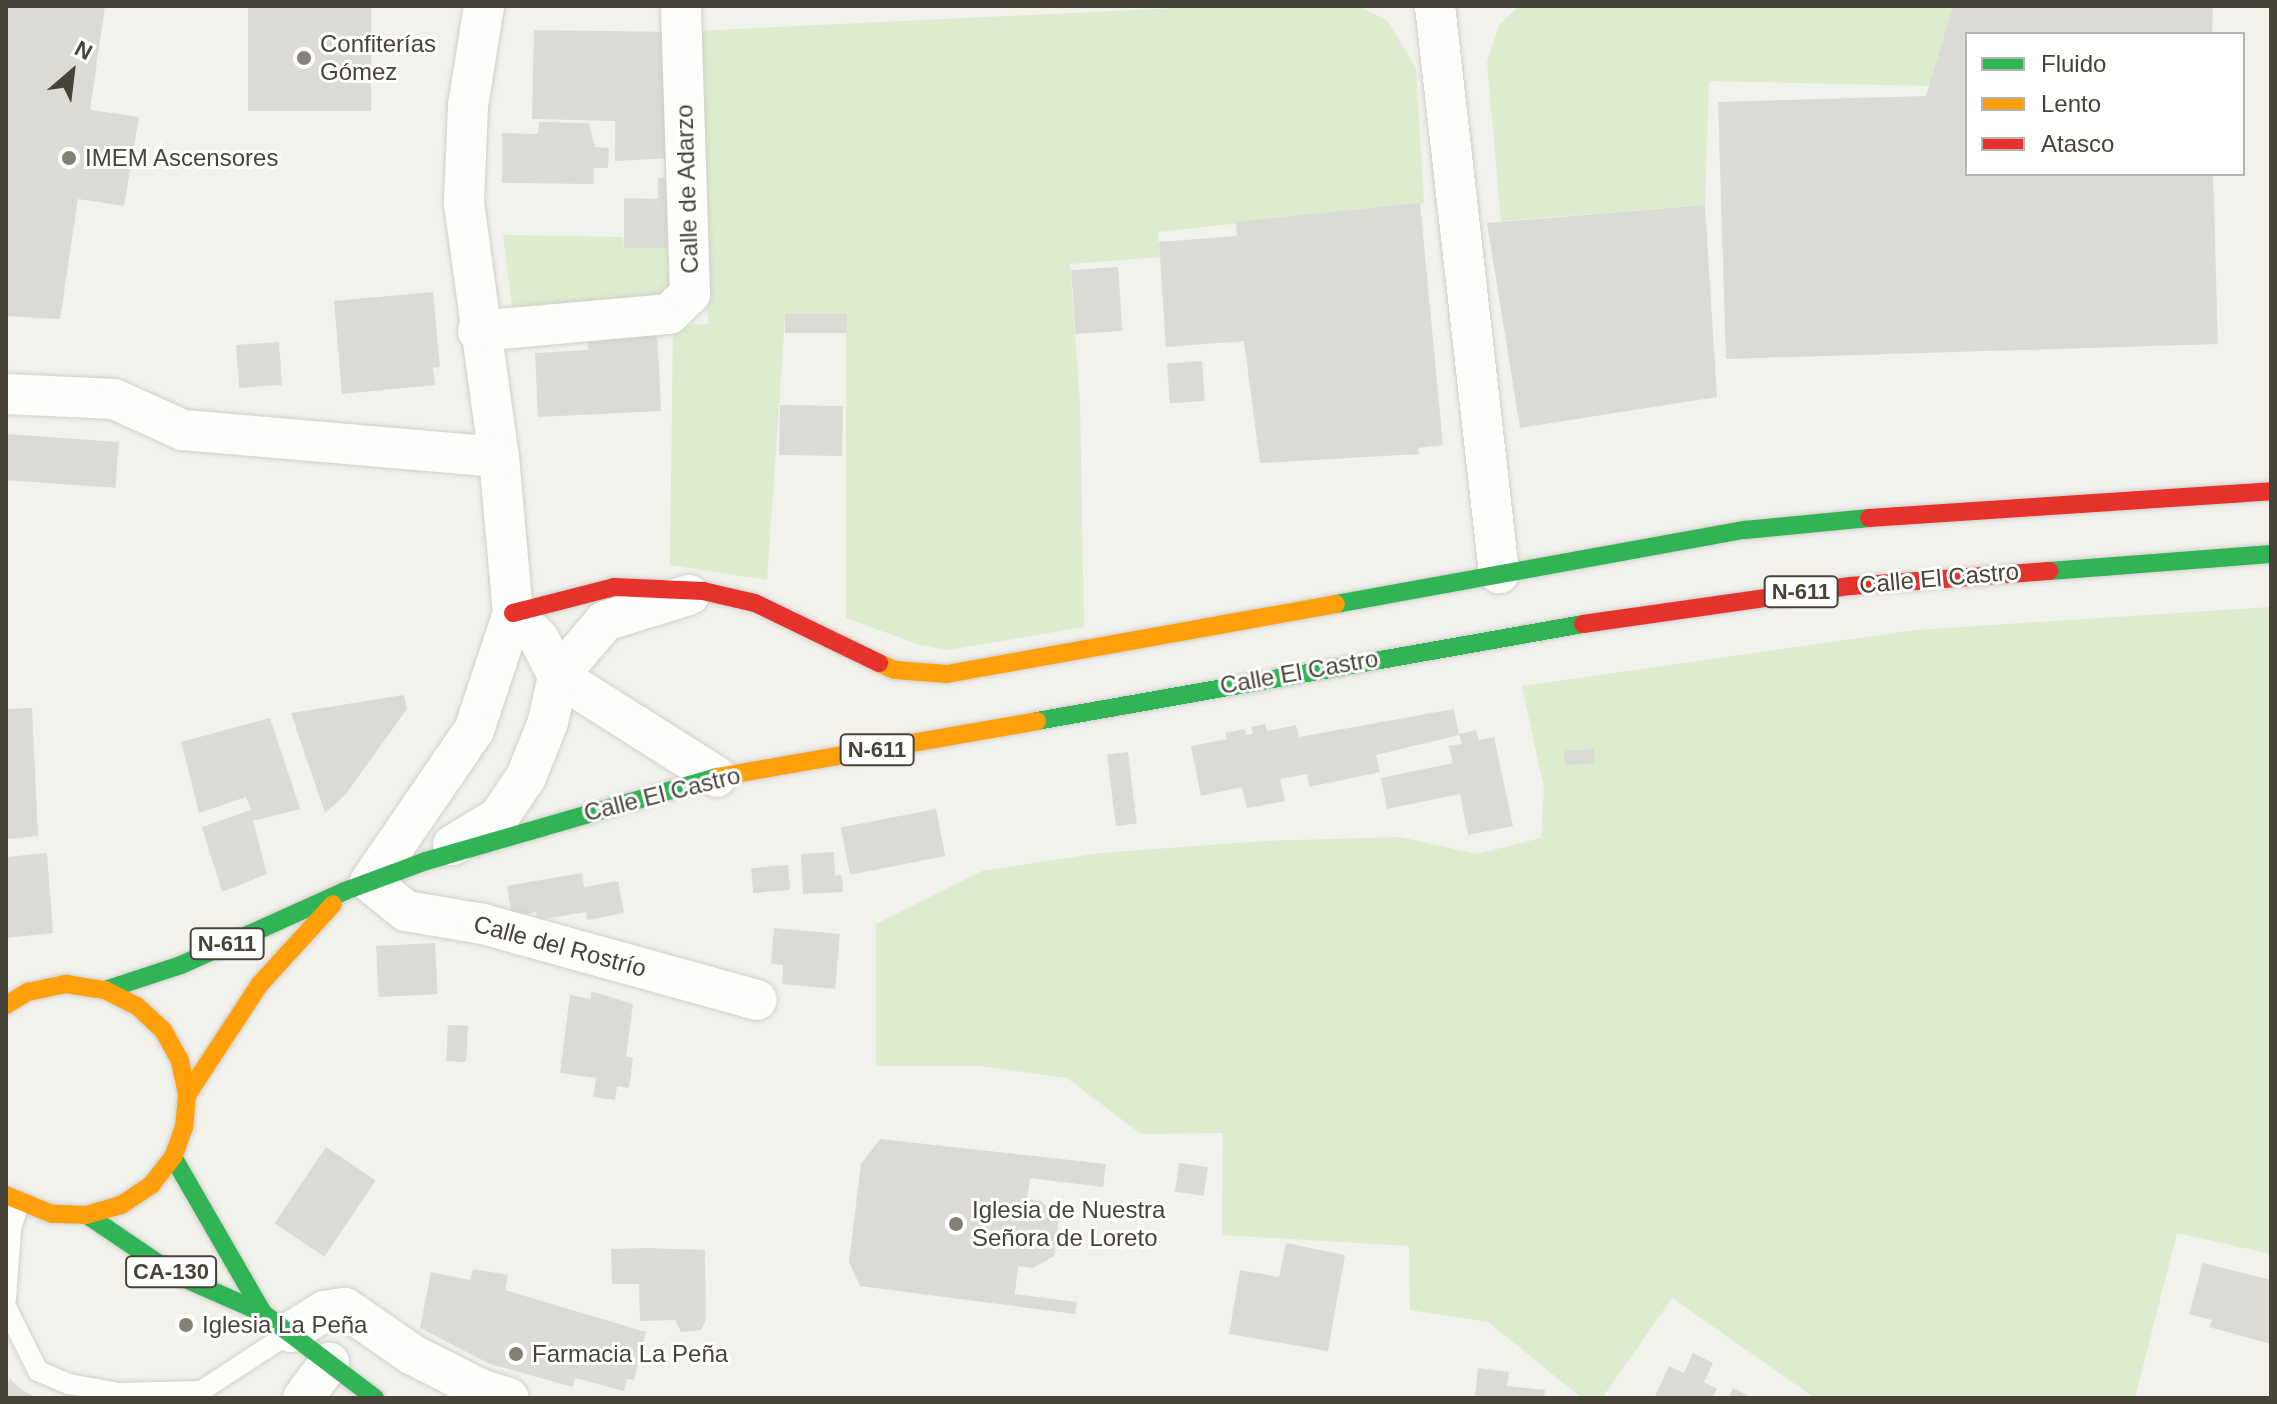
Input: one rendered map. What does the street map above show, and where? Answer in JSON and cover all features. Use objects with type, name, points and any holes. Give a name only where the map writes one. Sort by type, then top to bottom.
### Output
[{"type":"main road","points":[[513,613],[614,587],[703,591],[755,603],[895,670],[947,674],[1745,530],[1985,507],[2271,491]]},
{"type":"main road","name":"Calle El Castro","points":[[357,886],[426,861],[717,777],[1671,609],[1850,586],[2271,554]]},
{"type":"main road","name":"N-611","points":[[105,990],[181,965],[357,886]]},
{"type":"main road","name":"N-611","points":[[187,1095],[260,984],[357,886]]},
{"type":"main road","name":"N-611","points":[[6,1005],[28,992],[66,984],[105,990],[137,1006],[163,1030],[180,1061],[187,1095],[184,1127],[173,1157],[141,1191],[121,1205],[87,1215],[52,1214],[13,1199]]},
{"type":"main road","name":"CA-130","points":[[173,1157],[277,1322]]},
{"type":"main road","name":"CA-130","points":[[87,1215],[174,1274],[277,1322],[375,1398]]},
{"type":"street","points":[[357,886],[474,730],[513,613],[499,457],[478,331],[464,203],[468,106],[484,6]]},
{"type":"street","name":"Calle de Adarzo","points":[[478,331],[669,314],[690,294],[681,6]]},
{"type":"street","points":[[1435,6],[1499,573]]},
{"type":"street","points":[[6,394],[114,399],[183,430],[499,457]]},
{"type":"street","points":[[426,861],[499,817],[526,777],[548,722],[558,676],[605,621],[703,591]]},
{"type":"street","points":[[513,613],[539,639],[558,676],[717,777]]},
{"type":"street","name":"Calle del Rostrío","points":[[357,886],[406,911],[483,924],[757,1000]]},
{"type":"street","points":[[277,1322],[345,1308],[413,1355],[482,1390],[509,1398]]},
{"type":"street","points":[[303,1398],[329,1363]]},
{"type":"lane","points":[[6,1299],[13,1199]]},
{"type":"lane","points":[[6,1307],[38,1371],[69,1384],[119,1393],[201,1391],[277,1322]]},
{"type":"green space","points":[[1219,6],[1358,6],[1387,20],[1416,68],[1424,203],[1158,232],[1160,257],[1070,264],[1080,403],[1084,627],[948,650],[920,645],[846,618],[846,314],[785,319],[767,580],[670,565],[673,326],[708,324],[696,31]]},
{"type":"green space","points":[[1519,6],[1953,6],[1929,86],[1709,81],[1705,205],[1501,221],[1487,62],[1499,25]]},
{"type":"green space","points":[[503,235],[623,237],[624,248],[672,248],[667,298],[514,321]]},
{"type":"green space","points":[[2271,607],[2271,1254],[2177,1233],[2135,1398],[1815,1398],[1672,1298],[1602,1398],[1582,1398],[1488,1322],[1410,1310],[1409,1246],[1222,1235],[1223,1133],[1141,1134],[1067,1078],[980,1066],[876,1066],[876,924],[982,871],[1101,853],[1265,841],[1400,837],[1477,854],[1541,838],[1544,789],[1522,686],[1916,630]]},
{"type":"building","name":"IMEM Ascensores","points":[[6,6],[105,6],[90,110],[139,117],[124,206],[78,199],[60,319],[6,316]]},
{"type":"building","name":"Confiterías Gómez","points":[[248,6],[371,6],[371,111],[248,111]]},
{"type":"building","points":[[1953,6],[2213,6],[2212,32],[1965,32],[1965,176],[2213,176],[2218,344],[1726,359],[1718,102],[1926,96]]},
{"type":"building","points":[[534,30],[672,32],[672,158],[615,161],[615,121],[532,119]]},
{"type":"building","points":[[539,122],[589,123],[595,147],[609,148],[608,168],[594,168],[594,184],[502,183],[502,133],[538,134]]},
{"type":"building","points":[[658,178],[673,178],[672,248],[624,248],[624,198],[658,199]]},
{"type":"building","points":[[1420,203],[1443,445],[1418,448],[1419,454],[1260,463],[1244,341],[1166,347],[1159,242],[1237,236],[1236,222]]},
{"type":"building","points":[[1705,205],[1717,397],[1520,428],[1487,223]]},
{"type":"building","points":[[1118,267],[1122,331],[1076,334],[1071,270]]},
{"type":"building","points":[[433,292],[440,367],[433,368],[435,385],[342,394],[334,301]]},
{"type":"building","points":[[785,314],[847,314],[847,333],[785,333]]},
{"type":"building","points":[[657,327],[661,411],[538,417],[535,353],[588,350],[587,331]]},
{"type":"building","points":[[279,342],[282,385],[239,388],[236,345]]},
{"type":"building","points":[[1202,361],[1205,401],[1170,403],[1167,363]]},
{"type":"building","points":[[780,405],[843,406],[842,456],[779,455]]},
{"type":"building","points":[[6,434],[119,442],[116,488],[6,480]]},
{"type":"building","points":[[404,695],[407,709],[345,795],[325,813],[291,713]]},
{"type":"building","points":[[32,708],[38,836],[6,839],[6,709]]},
{"type":"building","points":[[1454,709],[1459,735],[1376,755],[1380,772],[1309,787],[1307,774],[1280,779],[1285,801],[1247,808],[1242,787],[1201,796],[1191,746],[1227,739],[1225,733],[1244,729],[1246,735],[1253,734],[1251,727],[1265,724],[1267,731],[1296,725],[1299,737]]},
{"type":"building","points":[[270,718],[300,809],[253,821],[267,874],[222,892],[202,827],[251,810],[246,797],[199,813],[181,742]]},
{"type":"building","points":[[1476,730],[1479,740],[1494,737],[1513,826],[1468,835],[1460,794],[1387,809],[1381,778],[1453,763],[1449,746],[1462,744],[1459,734]]},
{"type":"building","points":[[1594,749],[1595,763],[1565,765],[1564,751]]},
{"type":"building","points":[[1128,752],[1137,823],[1116,826],[1107,755]]},
{"type":"building","points":[[936,809],[945,856],[850,875],[841,828]]},
{"type":"building","points":[[834,852],[835,876],[842,875],[843,892],[803,894],[801,854]]},
{"type":"building","points":[[47,853],[53,933],[6,938],[6,857]]},
{"type":"building","points":[[788,865],[790,890],[753,893],[751,868]]},
{"type":"building","points":[[582,873],[584,887],[618,881],[624,913],[587,920],[586,912],[537,920],[536,912],[512,917],[507,886]]},
{"type":"building","points":[[774,928],[840,934],[835,989],[782,984],[783,965],[771,964]]},
{"type":"building","points":[[435,943],[438,994],[379,997],[376,946]]},
{"type":"building","points":[[591,991],[633,1004],[626,1056],[633,1058],[629,1088],[617,1086],[615,1100],[593,1097],[596,1078],[560,1073],[570,995],[591,999]]},
{"type":"building","points":[[448,1025],[468,1026],[466,1062],[446,1061]]},
{"type":"building","name":"Iglesia de Nuestra Señora de Loreto","points":[[880,1139],[1106,1164],[1103,1187],[1030,1178],[1027,1199],[1041,1201],[1059,1218],[1054,1256],[1033,1268],[1018,1266],[1015,1294],[1077,1302],[1075,1314],[860,1286],[849,1262],[861,1164]]},
{"type":"building","points":[[326,1147],[376,1181],[324,1257],[275,1223]]},
{"type":"building","points":[[1179,1163],[1208,1167],[1204,1196],[1175,1192]]},
{"type":"building","points":[[1286,1243],[1345,1255],[1328,1351],[1229,1334],[1240,1270],[1279,1277]]},
{"type":"building","points":[[611,1249],[705,1250],[706,1320],[701,1330],[681,1332],[675,1320],[640,1321],[639,1284],[612,1284]]},
{"type":"building","points":[[2203,1263],[2271,1280],[2271,1344],[2209,1327],[2212,1320],[2189,1314]]},
{"type":"building","points":[[473,1269],[508,1275],[505,1290],[646,1332],[634,1380],[627,1379],[624,1391],[575,1378],[573,1387],[490,1364],[420,1328],[431,1272],[470,1280]]},
{"type":"building","points":[[1693,1353],[1713,1363],[1704,1382],[1717,1389],[1712,1398],[1654,1398],[1669,1366],[1684,1373]]},
{"type":"building","points":[[1478,1368],[1509,1372],[1507,1386],[1545,1390],[1544,1398],[1475,1396]]},
{"type":"building","points":[[9,1378],[22,1390],[37,1398],[6,1398]]},
{"type":"building","points":[[1733,1388],[1753,1398],[1728,1398]]},
{"type":"traffic: fast","points":[[1336,604],[1745,530],[1869,518]]},
{"type":"traffic: fast","points":[[2049,571],[2271,554]]},
{"type":"traffic: fast","points":[[1037,721],[1583,624]]},
{"type":"traffic: fast","points":[[105,990],[181,965],[345,891],[426,861],[717,777]]},
{"type":"traffic: fast","points":[[173,1157],[263,1313]]},
{"type":"traffic: fast","points":[[87,1215],[174,1274],[263,1313],[375,1398]]},
{"type":"traffic: slow","points":[[879,663],[895,670],[947,674],[1336,604]]},
{"type":"traffic: slow","points":[[717,777],[1037,721]]},
{"type":"traffic: slow","points":[[187,1095],[260,984],[333,904]]},
{"type":"traffic: slow","points":[[6,1005],[28,992],[66,984],[105,990],[137,1006],[163,1030],[180,1061],[187,1095],[184,1127],[173,1157],[151,1185],[121,1205],[87,1215],[52,1214],[6,1195]]},
{"type":"traffic: jam","points":[[1869,518],[2271,491]]},
{"type":"traffic: jam","points":[[1583,624],[1850,586],[2049,571]]},
{"type":"traffic: jam","points":[[513,613],[614,587],[703,591],[755,603],[879,663]]},
{"type":"place","name":"Confiterías Gómez","points":[[304,58]]},
{"type":"place","name":"IMEM Ascensores","points":[[69,158]]},
{"type":"place","name":"Iglesia de Nuestra Señora de Loreto","points":[[956,1224]]},
{"type":"place","name":"Iglesia La Peña","points":[[186,1325]]},
{"type":"place","name":"Farmacia La Peña","points":[[516,1354]]}]
